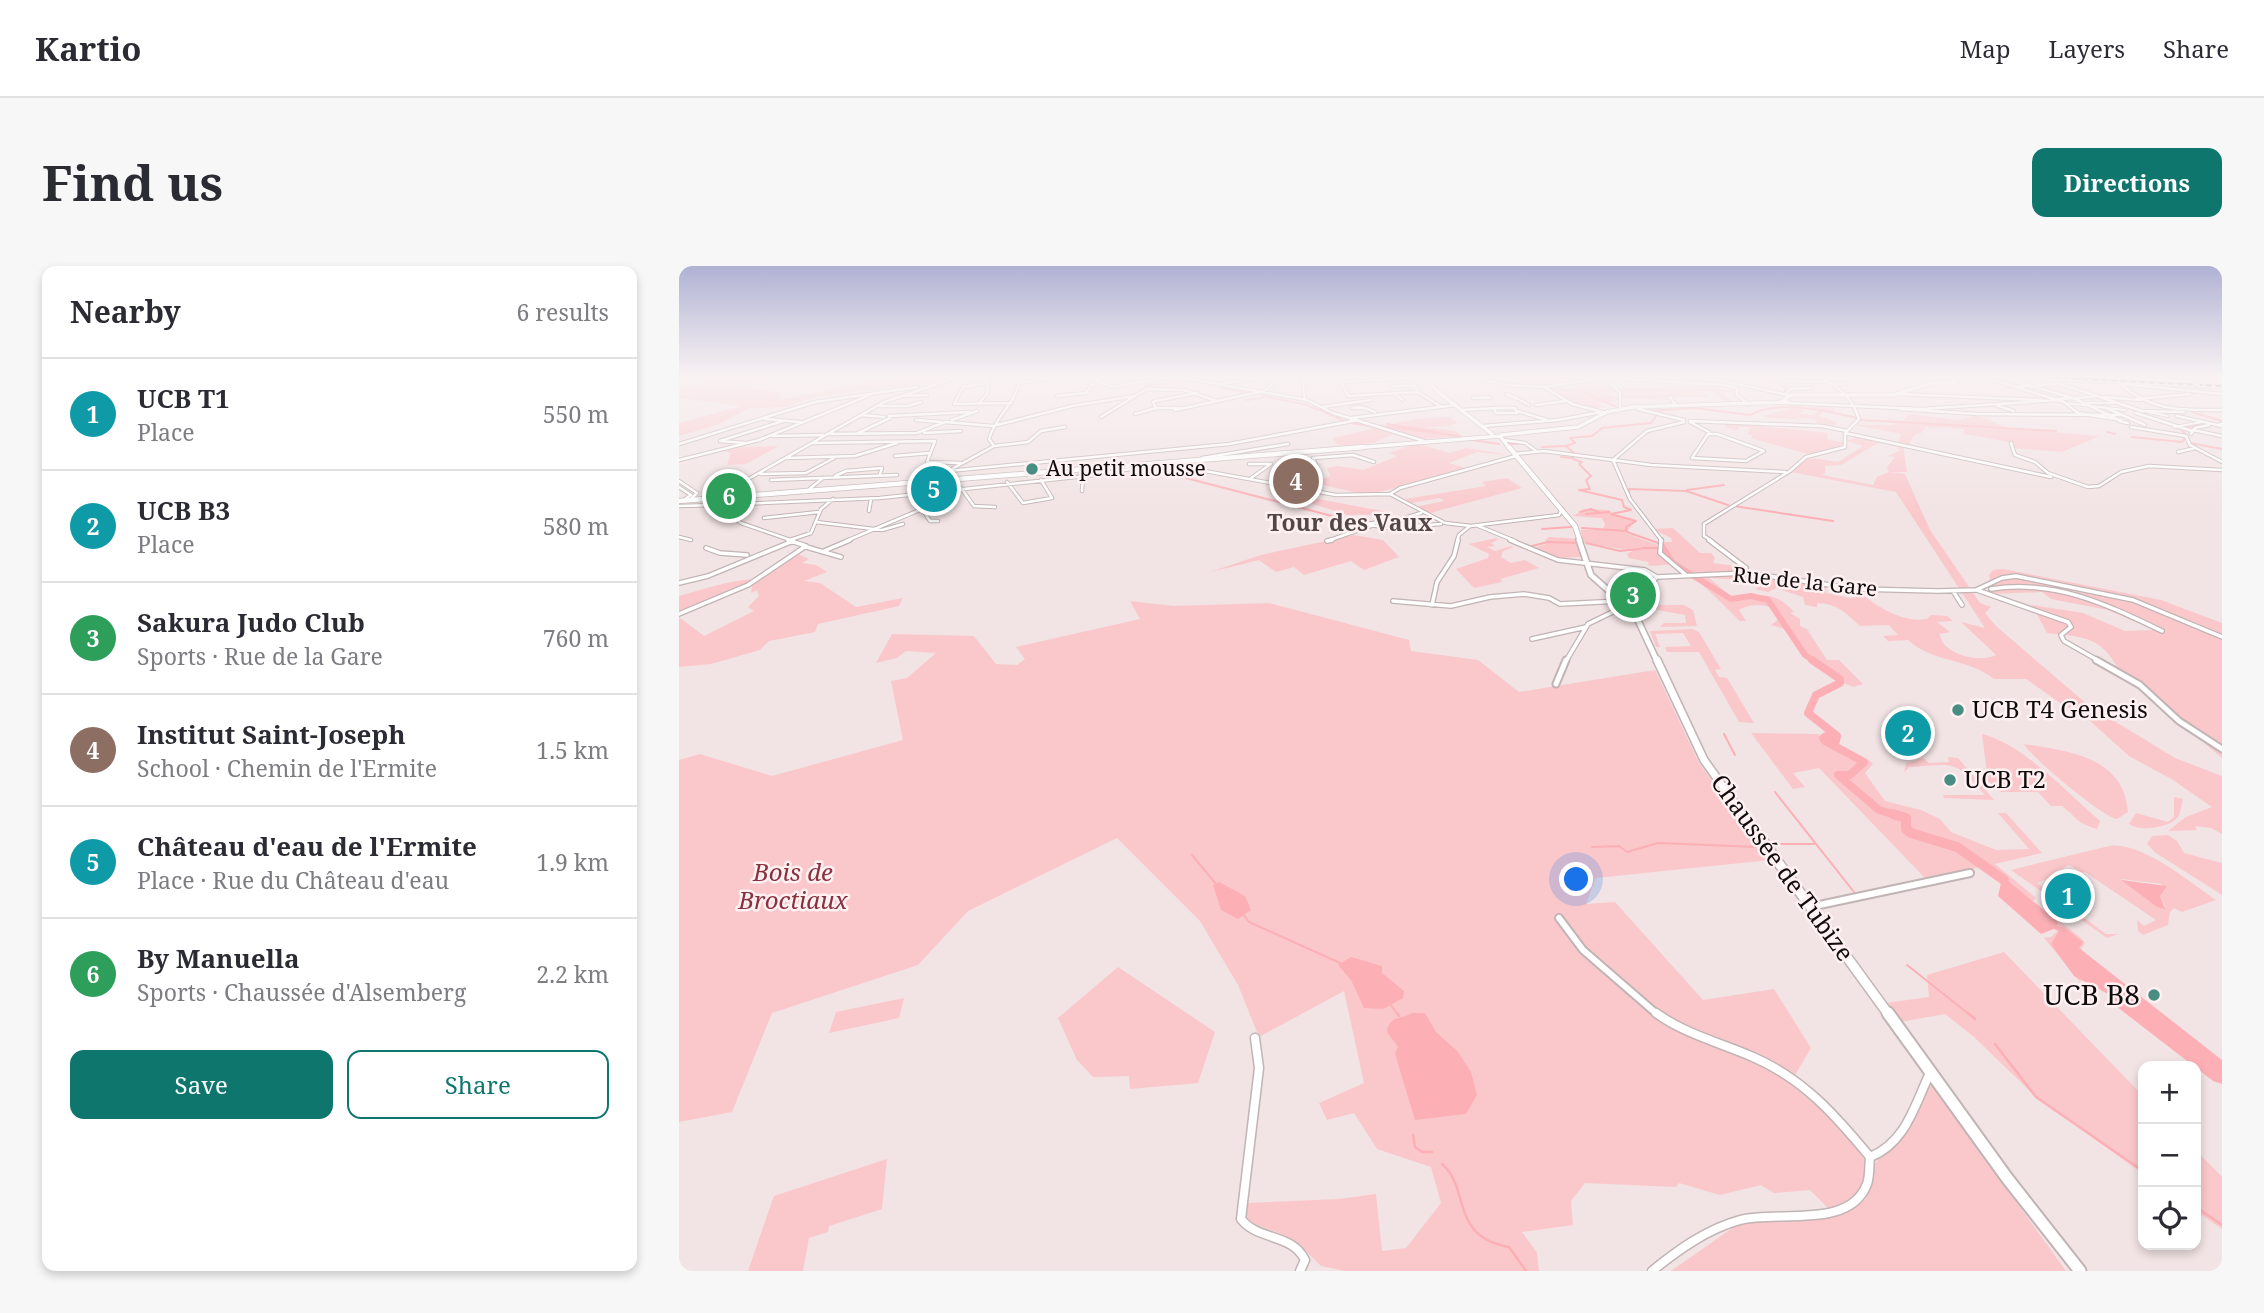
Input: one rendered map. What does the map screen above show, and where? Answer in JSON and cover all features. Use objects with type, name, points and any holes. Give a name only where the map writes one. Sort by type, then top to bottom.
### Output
[{"type":"main road","points":[[1479,423],[1497,436],[1580,426],[1586,423]]},
{"type":"main road","points":[[682,504],[718,498],[1424,440],[1502,436],[1536,431]]},
{"type":"main road","name":"Chaussée de Tubize","points":[[1497,436],[1514,454]]},
{"type":"main road","name":"Chaussée de Tubize","points":[[1497,436],[1575,526],[1585,562],[1597,582],[1635,614],[1702,757],[2007,1178],[2080,1271]]},
{"type":"street","points":[[679,444],[748,423]]},
{"type":"street","points":[[748,443],[720,441],[777,423]]},
{"type":"street","points":[[679,460],[748,443],[802,423]]},
{"type":"street","points":[[714,504],[718,498],[757,474],[848,423]]},
{"type":"street","points":[[857,434],[878,423]]},
{"type":"street","points":[[918,433],[944,423]]},
{"type":"street","points":[[957,423],[993,426],[1006,423]]},
{"type":"street","points":[[995,446],[989,437],[996,423]]},
{"type":"street","points":[[949,471],[1229,444],[1342,423]]},
{"type":"street","points":[[1368,423],[1424,440]]},
{"type":"street","points":[[1482,425],[1517,423]]},
{"type":"street","points":[[1613,460],[1647,431],[1677,423]]},
{"type":"street","points":[[1693,423],[1709,433],[1764,451],[1746,461],[1692,458],[1709,433]]},
{"type":"street","points":[[1737,423],[1814,426],[2068,481]]},
{"type":"street","points":[[1742,573],[1746,568],[1742,562],[1708,540],[1703,527],[1725,509],[1796,463],[1821,452],[1845,447],[1846,432],[1857,423]]},
{"type":"street","points":[[2125,423],[2142,429],[2186,436]]},
{"type":"street","points":[[2140,423],[2145,425]]},
{"type":"street","points":[[2160,423],[2222,436]]},
{"type":"street","points":[[2174,427],[2199,423]]},
{"type":"street","points":[[2128,429],[2134,426],[2164,424]]},
{"type":"street","points":[[2186,436],[2192,430],[2221,425]]},
{"type":"street","points":[[946,479],[949,471],[995,446],[1028,442],[1041,431],[1065,427]]},
{"type":"street","points":[[770,436],[961,431]]},
{"type":"street","points":[[1497,436],[1517,441],[1536,451]]},
{"type":"street","points":[[2186,436],[2187,443],[2222,462]]},
{"type":"street","points":[[785,458],[857,456],[899,441]]},
{"type":"street","points":[[812,443],[935,441],[924,467]]},
{"type":"street","points":[[2011,443],[2015,455],[2081,486],[2097,487],[2121,472],[2149,466],[2222,470]]},
{"type":"street","points":[[1211,457],[1288,444]]},
{"type":"street","points":[[2178,452],[2187,447],[2196,448]]},
{"type":"street","points":[[1328,448],[1332,456]]},
{"type":"street","points":[[1161,463],[1336,495],[1390,494],[1400,488],[1514,454],[1536,451],[1651,465],[1785,472]]},
{"type":"street","points":[[895,456],[930,453]]},
{"type":"street","points":[[1317,467],[1312,459],[1332,456],[1365,457],[1374,462]]},
{"type":"street","points":[[757,474],[806,473],[837,457]]},
{"type":"street","points":[[1613,460],[1630,499],[1662,541],[1658,548],[1660,553],[1686,575]]},
{"type":"street","points":[[927,461],[963,463]]},
{"type":"street","points":[[682,504],[871,499],[1007,482],[1082,476],[1172,461]]},
{"type":"street","points":[[1249,464],[1271,464],[1251,478]]},
{"type":"street","points":[[1082,491],[1085,468]]},
{"type":"street","points":[[771,480],[897,475]]},
{"type":"street","points":[[807,491],[823,478]]},
{"type":"street","points":[[1007,482],[1023,503],[1052,498],[1041,480]]},
{"type":"street","points":[[679,481],[697,493],[682,504]]},
{"type":"street","points":[[927,492],[931,481]]},
{"type":"street","points":[[679,487],[691,495],[682,504]]},
{"type":"street","points":[[961,488],[974,506],[995,507]]},
{"type":"street","points":[[911,494],[930,521],[938,521]]},
{"type":"street","points":[[1390,494],[1421,513],[1445,523]]},
{"type":"street","points":[[679,583],[714,575],[743,557],[811,533],[819,512],[833,499]]},
{"type":"street","points":[[869,511],[871,499]]},
{"type":"street","points":[[714,504],[741,523],[841,558]]},
{"type":"street","points":[[824,551],[921,509]]},
{"type":"street","points":[[1421,513],[1398,520],[1364,523],[1394,528],[1445,523],[1473,525],[1559,515],[1562,509]]},
{"type":"street","points":[[764,518],[819,512]]},
{"type":"street","points":[[815,522],[888,529],[903,524]]},
{"type":"street","points":[[1473,525],[1555,559],[1645,570],[1657,577],[1637,598],[1586,627],[1532,639]]},
{"type":"street","points":[[1432,606],[1437,582],[1454,556],[1459,535],[1473,525]]},
{"type":"street","points":[[1327,541],[1355,534],[1371,526]]},
{"type":"street","points":[[679,537],[691,540]]},
{"type":"street","points":[[679,614],[748,585],[806,546]]},
{"type":"street","points":[[706,548],[743,557]]},
{"type":"street","name":"Rue de la Gare","points":[[1657,577],[1742,573],[1858,589],[1981,591]]},
{"type":"street","points":[[1981,591],[2007,576],[2070,585],[2140,602],[2222,637]]},
{"type":"street","points":[[1991,589],[2021,586],[2082,595],[2162,631]]},
{"type":"street","points":[[1953,591],[1962,605]]},
{"type":"street","points":[[1981,591],[2068,622],[2071,627],[2061,635],[2064,641],[2140,685],[2186,727],[2222,749]]},
{"type":"street","points":[[1393,601],[1432,606],[1459,605],[1512,594],[1540,596],[1560,604],[1625,603]]},
{"type":"street","points":[[1556,684],[1569,653],[1586,627]]},
{"type":"street","points":[[1810,907],[1970,873]]},
{"type":"street","points":[[1559,918],[1583,950],[1650,1009],[1671,1024],[1749,1055],[1798,1082],[1828,1106],[1870,1157],[1871,1172],[1865,1194],[1850,1205],[1831,1212],[1742,1219],[1678,1250],[1651,1271]]},
{"type":"street","points":[[1255,1038],[1259,1068],[1244,1184],[1243,1224],[1277,1236],[1300,1250],[1305,1260],[1300,1271]]},
{"type":"street","points":[[1870,1157],[1878,1155],[1903,1127],[1918,1106],[1931,1073]]},
{"type":"green space","points":[[679,423],[721,423],[679,436]]},
{"type":"green space","points":[[1397,423],[1457,423],[1450,426],[1426,427],[1455,431],[1462,436],[1424,439],[1398,432],[1374,443],[1338,446],[1333,438]]},
{"type":"green space","points":[[1726,423],[1734,423],[1827,433],[1828,440],[1844,442],[1844,446],[1812,455],[1750,438],[1753,436],[1748,434],[1750,427],[1739,427],[1737,431],[1725,427]]},
{"type":"green space","points":[[1817,423],[1837,423],[1836,425],[1819,426]]},
{"type":"green space","points":[[1995,423],[2007,428],[2100,436],[2062,452],[2012,448],[2010,442],[1964,434],[1964,429],[1926,427],[1921,433],[1914,435],[1908,446],[1903,445],[1907,472],[1891,472],[1905,474],[1930,530],[1980,603],[1991,607],[1985,613],[1996,626],[2088,705],[2175,758],[2222,776],[2222,834],[2211,828],[2195,826],[2197,830],[2168,831],[2186,817],[2212,807],[2173,780],[2129,756],[2080,712],[2063,705],[2026,679],[1994,679],[1973,667],[1928,653],[1908,640],[1888,641],[1883,636],[1898,635],[1889,625],[1860,626],[1841,610],[1830,605],[1805,605],[1803,597],[1776,588],[1768,592],[1755,589],[1770,581],[1709,578],[1732,597],[1765,596],[1786,604],[1794,612],[1790,613],[1800,619],[1800,626],[1807,629],[1827,660],[1839,660],[1863,684],[1854,687],[1838,681],[1811,662],[1784,629],[1771,625],[1779,619],[1776,610],[1767,606],[1748,606],[1739,610],[1746,621],[1740,621],[1706,588],[1678,567],[1649,566],[1648,562],[1629,558],[1627,554],[1632,551],[1577,541],[1582,557],[1554,558],[1530,549],[1547,544],[1545,540],[1549,537],[1582,539],[1581,530],[1603,530],[1605,524],[1602,518],[1573,516],[1584,509],[1610,510],[1612,514],[1630,518],[1635,522],[1625,533],[1657,545],[1657,548],[1663,542],[1672,542],[1671,538],[1653,529],[1673,528],[1700,553],[1711,553],[1715,558],[1713,563],[1743,567],[1735,573],[1826,586],[1826,593],[1850,598],[1864,596],[1886,610],[1910,619],[1927,619],[1931,615],[1947,616],[1953,621],[1937,622],[1950,632],[1939,634],[1948,648],[1968,657],[1996,655],[1961,622],[1985,628],[1896,492],[1791,472],[1800,462],[1806,460],[1838,462],[1863,446],[1846,441],[1860,436],[1881,441],[1841,465],[1825,466],[1825,473],[1822,475],[1873,485],[1877,477],[1889,472],[1887,467],[1895,457],[1888,456],[1901,450],[1897,448],[1901,434],[1855,425]]},
{"type":"green space","points":[[1417,443],[1449,453],[1466,448],[1509,455],[1477,452],[1449,463],[1469,469],[1367,495],[1314,483],[1330,476],[1327,468],[1337,466],[1364,470],[1397,456],[1389,453]]},
{"type":"green space","points":[[779,446],[746,464],[727,465],[731,453],[724,451],[741,447]]},
{"type":"green space","points":[[1507,478],[1522,488],[1430,513],[1414,507],[1444,501],[1440,498],[1411,503],[1405,499],[1486,486],[1482,482]]},
{"type":"green space","points":[[1308,497],[1387,512],[1351,516],[1300,500]]},
{"type":"green space","points":[[1354,535],[1383,540],[1399,557],[1364,570],[1351,561],[1304,575],[1294,567],[1276,572],[1259,560],[1210,572],[1261,555]]},
{"type":"green space","points":[[1496,538],[1498,540],[1491,543],[1495,546],[1487,547],[1495,551],[1514,547],[1503,551],[1501,557],[1511,563],[1525,560],[1539,568],[1500,579],[1502,582],[1474,588],[1456,569],[1488,558],[1489,554],[1469,544]]},
{"type":"green space","points":[[798,554],[809,559],[802,563],[816,565],[827,572],[804,581],[820,583],[856,607],[903,598],[899,606],[818,624],[815,632],[769,641],[760,650],[711,664],[679,667],[679,617],[704,636],[754,611],[748,607],[759,596],[757,590],[751,593],[752,585]]},
{"type":"green space","points":[[2003,569],[2161,600],[2222,623],[2222,758],[2119,671],[2113,659],[2098,645],[2090,640],[2047,633],[2032,605],[2083,613],[2125,631],[2155,630],[2108,610],[2051,599],[2042,592],[1990,594],[1992,589],[1983,586],[1990,579],[1989,575],[1993,570]]},
{"type":"green space","points":[[756,579],[729,594],[679,613],[679,596],[727,583]]},
{"type":"green space","name":"Bois de Broctiaux","points":[[1130,601],[1174,606],[1269,603],[1409,640],[1411,651],[1478,660],[1519,692],[1655,670],[1699,763],[1770,860],[1596,878],[1586,904],[1615,902],[1703,1000],[1774,989],[1811,1048],[1795,1075],[1795,1082],[1828,1111],[1867,1163],[1863,1187],[1857,1199],[1830,1210],[1810,1190],[1774,1193],[1761,1185],[1720,1195],[1679,1183],[1676,1187],[1585,1183],[1571,1201],[1573,1225],[1522,1232],[1537,1253],[1539,1271],[1345,1271],[1321,1266],[1303,1248],[1279,1233],[1246,1221],[1247,1203],[1339,1199],[1376,1194],[1382,1251],[1406,1248],[1441,1203],[1431,1167],[1377,1149],[1354,1113],[1327,1120],[1319,1103],[1364,1083],[1344,991],[1259,1037],[1238,985],[1200,921],[1117,838],[968,911],[918,965],[772,1013],[732,1112],[679,1122],[679,760],[700,754],[772,776],[903,740],[891,681],[907,678],[936,653],[906,651],[897,658],[876,663],[892,634],[974,636],[996,664],[1017,665],[1025,659],[1016,647],[1140,619]]},
{"type":"green space","points":[[1645,605],[1684,605],[1693,610],[1697,626],[1660,627],[1664,623],[1686,623],[1685,615],[1646,608]]},
{"type":"green space","points":[[1692,629],[1699,632],[1721,669],[1715,670],[1719,677],[1727,678],[1754,723],[1739,722],[1699,652],[1667,652],[1665,647],[1691,646],[1683,633],[1655,634],[1660,647],[1656,647],[1650,631]]},
{"type":"green space","points":[[1751,733],[1819,734],[1820,741],[1857,761],[1869,760],[1873,764],[1865,773],[1885,801],[1921,810],[1940,819],[1951,832],[1996,850],[2029,849],[1998,813],[2006,813],[2042,853],[1995,864],[2036,898],[2033,901],[2085,943],[2081,948],[2091,966],[2080,982],[2044,938],[2051,937],[2057,931],[1989,865],[1926,879],[1819,768],[1793,773],[1805,787],[1793,789]]},
{"type":"green space","points":[[1982,734],[2013,748],[2043,770],[2100,821],[2097,829],[2081,822],[2062,806],[2051,806],[2038,792],[2001,792],[1988,781]]},
{"type":"green space","points":[[2024,744],[2075,754],[2105,768],[2116,779],[2124,793],[2128,812],[2117,819],[2098,809],[2054,774]]},
{"type":"green space","points":[[1948,757],[1958,758],[1994,800],[1944,798],[1943,795],[1985,795],[1967,774],[1952,766],[1909,767],[1904,773],[1906,763],[1923,758],[1929,763],[1949,762]]},
{"type":"green space","points":[[2174,797],[2183,799],[2179,815],[2174,821],[2147,828],[2129,824],[2136,813],[2168,822],[2174,817]]},
{"type":"green space","points":[[2168,835],[2177,841],[2184,853],[2222,863],[2222,895],[2156,853],[2147,844],[2152,836]]},
{"type":"green space","points":[[2109,846],[2122,846],[2151,856],[2216,900],[2182,912],[2174,908],[2170,912],[2168,925],[2143,935],[2138,931],[2137,920],[2144,926],[2156,920],[2085,872],[2081,873],[2069,865],[2063,868],[2066,871],[2037,883],[2106,934],[2118,934],[2107,938],[2011,870]],"holes":[[[2121,879],[2162,884],[2160,896],[2165,907]]]},
{"type":"green space","points":[[2004,952],[2138,1091],[2138,1170],[2036,1097],[1974,1037],[1945,1014],[1900,1022],[1886,1003],[1929,997],[1927,975]]},
{"type":"green space","points":[[1118,967],[1215,1032],[1198,1083],[1130,1089],[1129,1076],[1093,1077],[1077,1060],[1058,1018]]},
{"type":"green space","points":[[904,998],[899,1018],[829,1033],[836,1012]]},
{"type":"green space","points":[[1931,1083],[2066,1271],[1671,1271],[1741,1222],[1833,1214],[1853,1208],[1866,1199],[1873,1180],[1874,1165],[1920,1109]]},
{"type":"green space","points":[[2201,1155],[2222,1177],[2222,1229],[2201,1214]]},
{"type":"green space","points":[[887,1159],[882,1209],[829,1226],[828,1232],[809,1238],[803,1271],[748,1271],[774,1196]]},
{"type":"shaded area","points":[[1997,872],[2058,922],[2057,926],[2065,928],[2083,942],[2079,948],[2222,1060],[2222,1084],[2201,1072],[2201,1061],[2187,1061],[2116,1006],[2108,994],[2074,976],[2051,944],[2059,931],[2054,929],[2041,934],[1998,896],[2001,883],[1993,873]]},
{"type":"shaded area","points":[[2121,880],[2167,886],[2160,896],[2165,909],[2157,907]]},
{"type":"shaded area","points":[[1219,882],[1245,896],[1251,910],[1238,919],[1221,910],[1213,885]]},
{"type":"shaded area","points":[[1351,957],[1382,966],[1382,973],[1404,991],[1403,998],[1383,1009],[1364,1008],[1351,980],[1338,965]]},
{"type":"shaded area","points":[[1412,1013],[1425,1013],[1436,1032],[1458,1052],[1471,1072],[1477,1095],[1466,1114],[1415,1120],[1395,1054],[1398,1047],[1387,1032],[1393,1020]]},
{"type":"waterway","points":[[1351,423],[1376,427]]},
{"type":"waterway","points":[[1651,423],[1602,428],[1592,436],[1570,438],[1575,443],[1566,446],[1574,453],[1573,459],[1582,462],[1579,464],[1591,476],[1586,480],[1590,489],[1579,490],[1622,500],[1624,507],[1631,510],[1611,514],[1636,521],[1626,527],[1627,532],[1658,543]]},
{"type":"waterway","points":[[1912,423],[2056,431]]},
{"type":"waterway","points":[[2185,428],[2207,423]]},
{"type":"waterway","points":[[1387,424],[1437,432]]},
{"type":"waterway","points":[[1380,426],[1460,436]]},
{"type":"waterway","points":[[2181,429],[2186,435]]},
{"type":"waterway","points":[[2107,432],[2115,434]]},
{"type":"waterway","points":[[2132,437],[2182,442],[2185,438]]},
{"type":"waterway","points":[[1465,439],[1499,444]]},
{"type":"waterway","points":[[2190,443],[2222,449]]},
{"type":"waterway","points":[[1509,444],[1518,444]]},
{"type":"waterway","points":[[1542,447],[1565,446]]},
{"type":"waterway","points":[[1561,457],[1573,458]]},
{"type":"waterway","points":[[1186,478],[1336,517]]},
{"type":"waterway","points":[[1687,490],[1724,485]]},
{"type":"waterway","points":[[1629,494],[1629,489],[1686,491],[1728,505]]},
{"type":"waterway","points":[[1734,506],[1833,521]]},
{"type":"waterway","points":[[1580,512],[1591,509],[1598,512]]},
{"type":"waterway","points":[[1586,514],[1609,512]]},
{"type":"waterway","points":[[1542,529],[1571,527]]},
{"type":"waterway","points":[[1582,528],[1626,531]]},
{"type":"waterway","points":[[1528,547],[1548,542],[1577,543]]},
{"type":"waterway","points":[[1586,543],[1620,551],[1640,549]]},
{"type":"waterway","points":[[1662,546],[1673,563],[1689,573]]},
{"type":"waterway","points":[[1642,548],[1657,548]]},
{"type":"waterway","points":[[1692,575],[1731,599],[1751,596],[1768,600],[1805,655],[1814,661]]},
{"type":"waterway","points":[[1812,660],[1840,679],[1840,683],[1816,695],[1808,713],[1837,736],[1836,741],[1826,736],[1823,738],[1825,741],[1864,762],[1850,775],[1838,775],[1879,810],[1899,816]]},
{"type":"waterway","points":[[1724,734],[1735,755]]},
{"type":"waterway","points":[[1775,792],[1854,892]]},
{"type":"waterway","points":[[1893,814],[1906,818],[1906,829],[1911,833],[1957,847],[2004,880]]},
{"type":"waterway","points":[[1592,847],[1619,846],[1627,852],[1658,843],[1757,847]]},
{"type":"waterway","points":[[1777,844],[1814,844]]},
{"type":"waterway","points":[[1192,855],[1216,884]]},
{"type":"waterway","points":[[1243,914],[1249,922],[1340,963]]},
{"type":"waterway","points":[[1907,965],[1970,1015]]},
{"type":"waterway","points":[[1390,1004],[1398,1015]]},
{"type":"waterway","points":[[1968,1013],[1975,1019]]},
{"type":"waterway","points":[[1995,1044],[2036,1097],[2138,1168]]},
{"type":"waterway","points":[[1413,1135],[1415,1147],[1422,1152],[1432,1152]]},
{"type":"waterway","points":[[1442,1164],[1451,1174],[1464,1211],[1477,1233],[1490,1241],[1509,1247],[1526,1271]]},
{"type":"waterway","points":[[2201,1210],[2222,1225]]},
{"type":"place","name":"Au petit mousse","points":[[1032,469]]},
{"type":"place","name":"Institut Saint-Joseph","points":[[1296,481]]},
{"type":"place","name":"Château d'eau de l'Ermite","points":[[934,489]]},
{"type":"place","name":"By Manuella","points":[[729,496]]},
{"type":"place","name":"Sakura Judo Club","points":[[1633,595]]},
{"type":"place","name":"UCB T4 Genesis","points":[[1958,710]]},
{"type":"place","name":"UCB B3","points":[[1908,733]]},
{"type":"place","name":"UCB T2","points":[[1950,780]]},
{"type":"place","name":"UCB T1","points":[[2068,896]]},
{"type":"place","name":"UCB B8","points":[[2154,995]]},
{"type":"district","name":"Tour des Vaux","points":[[1350,523]]}]
